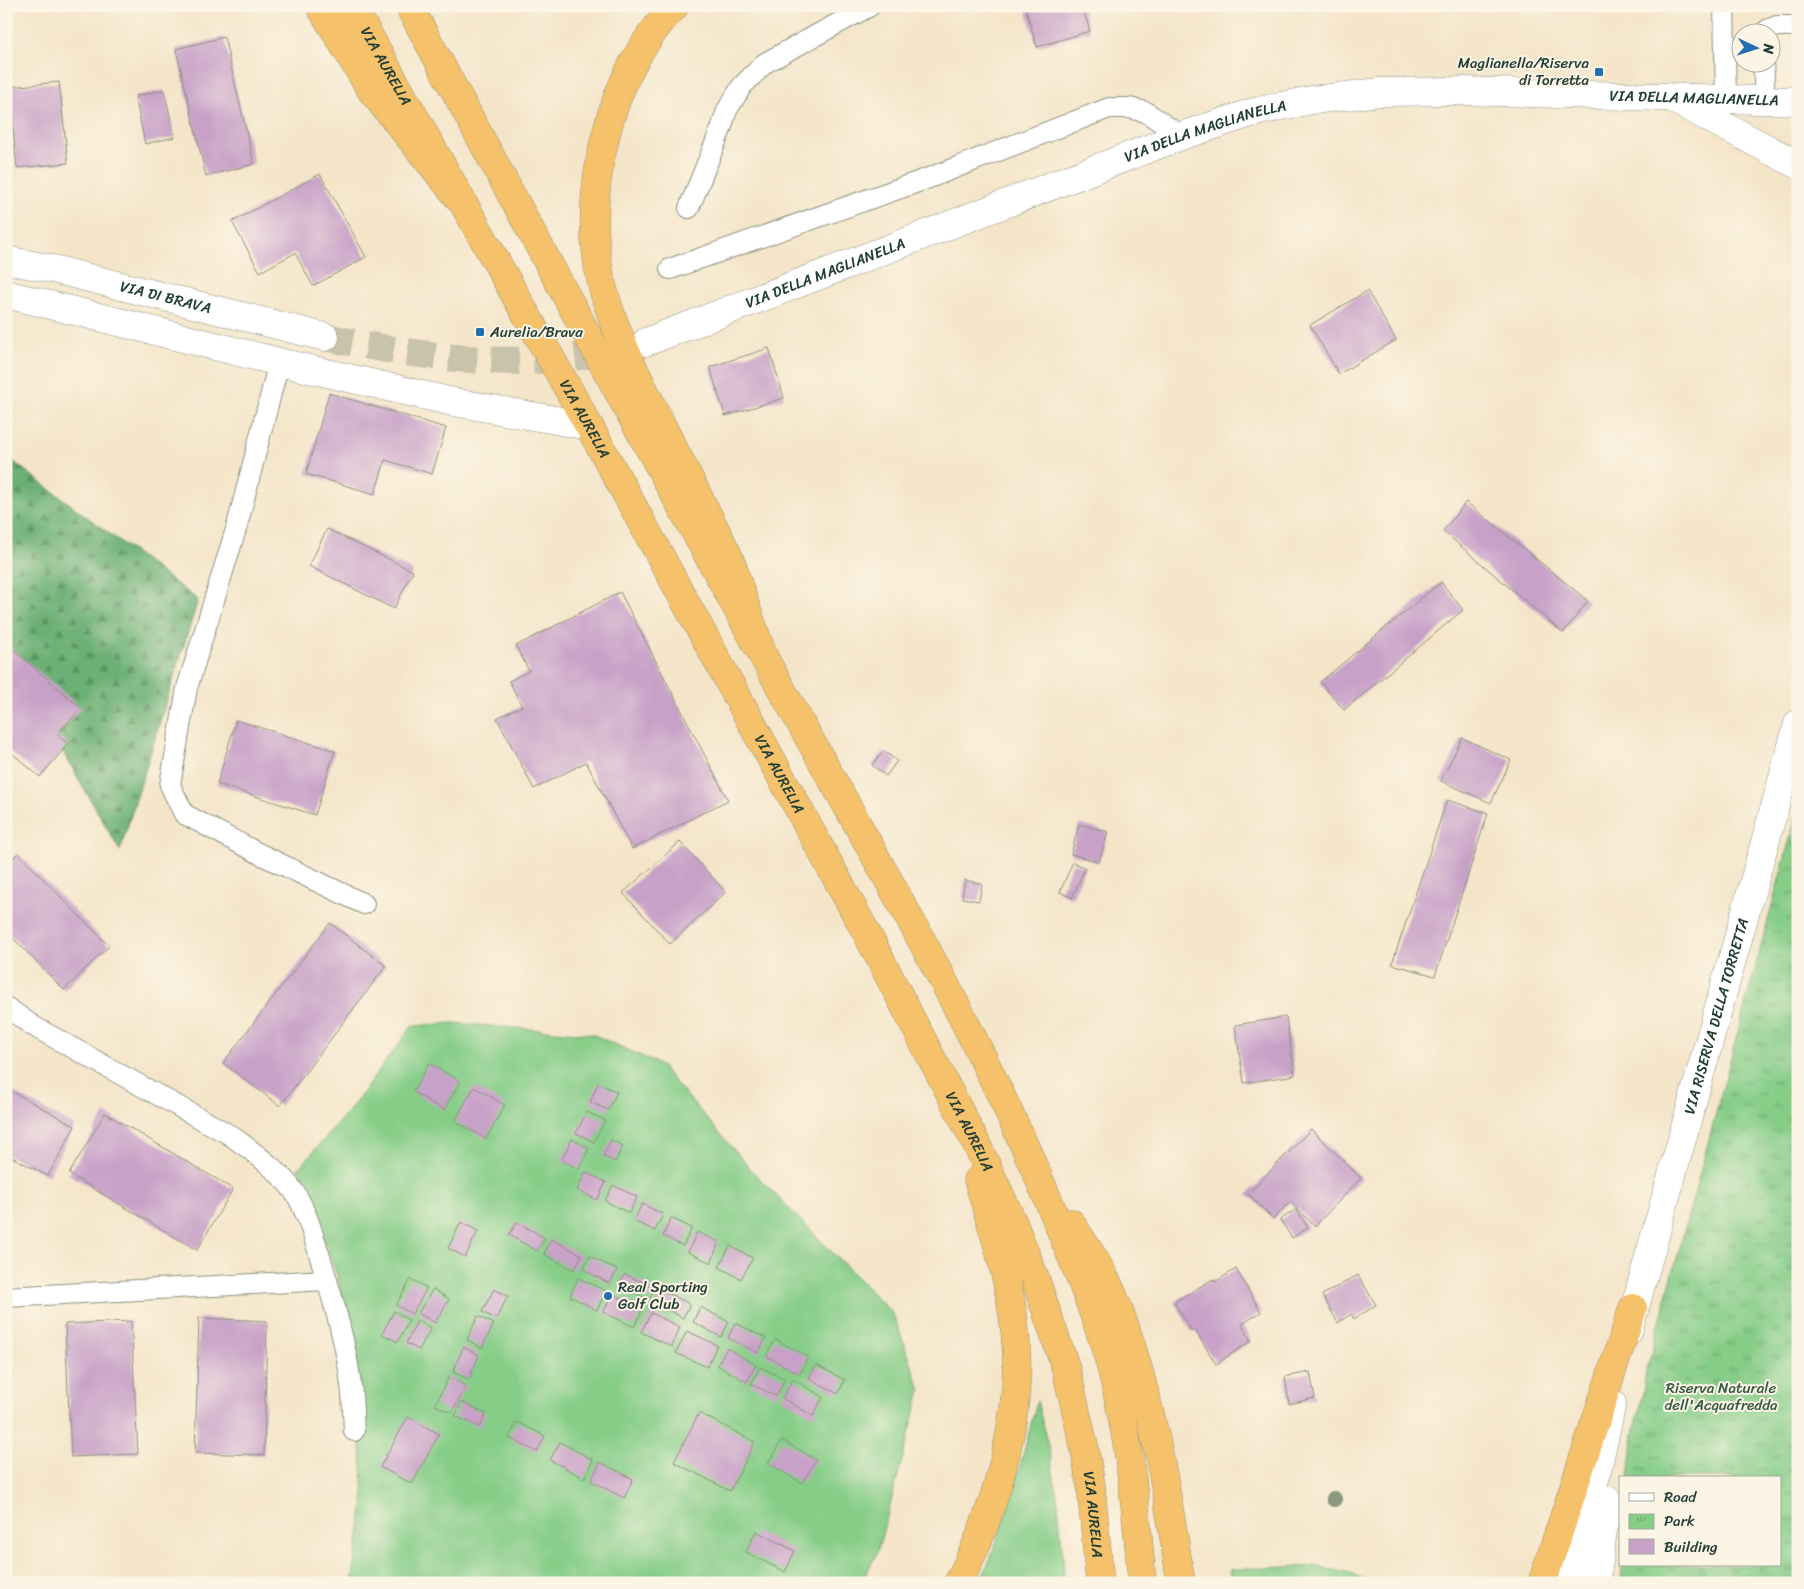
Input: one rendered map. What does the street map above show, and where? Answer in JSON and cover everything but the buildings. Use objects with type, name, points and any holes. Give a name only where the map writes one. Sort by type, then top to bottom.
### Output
[{"type":"highway","points":[[320,6],[371,90],[458,197]]},
{"type":"highway","name":"VIA AURELIA","points":[[352,6],[458,197],[589,426],[866,932],[977,1145],[1011,1218],[1035,1278],[1066,1369],[1084,1444],[1091,1486],[1100,1583]]},
{"type":"highway","points":[[409,6],[764,658],[916,932],[977,1046],[1030,1158],[1072,1258],[1108,1358],[1126,1438],[1138,1532],[1142,1583]]},
{"type":"highway","points":[[675,6],[653,31],[626,76],[612,111],[598,175],[595,214],[596,250],[601,280],[617,330],[633,369],[728,556],[764,658]]},
{"type":"highway","points":[[954,1100],[999,1252],[1015,1332],[1016,1361],[1016,1390],[1011,1428],[988,1515],[958,1583]]},
{"type":"highway","points":[[1030,1158],[1092,1256],[1112,1293],[1127,1333],[1161,1466],[1181,1583]]},
{"type":"highway","points":[[1542,1583],[1633,1308]]},
{"type":"street","name":"VIA DELLA MAGLIANELLA","points":[[646,342],[1181,136],[1244,115],[1277,107],[1312,100],[1380,92],[1462,91],[1798,101]]},
{"type":"street","points":[[1670,97],[1798,164]]},
{"type":"street","name":"VIA DI BRAVA","points":[[6,260],[53,268],[325,336]]},
{"type":"street","points":[[6,294],[279,362],[453,402],[589,426]]},
{"type":"street","name":"VIA RISERVA DELLA TORRETTA","points":[[1633,1308],[1798,724]]},
{"type":"street","points":[[1572,1583],[1633,1308]]},
{"type":"street","points":[[1596,1583],[1633,1308]]},
{"type":"lane","points":[[689,208],[727,110],[742,86],[765,63],[870,6]]},
{"type":"lane","points":[[1724,6],[1726,99]]},
{"type":"lane","points":[[1782,26],[1798,26]]},
{"type":"lane","points":[[1764,72],[1765,100]]},
{"type":"lane","points":[[670,269],[930,178],[1109,108],[1129,108],[1146,112],[1181,136]]},
{"type":"lane","points":[[279,362],[238,526],[187,688],[170,785],[184,814],[258,853],[364,904]]},
{"type":"lane","points":[[6,1007],[33,1026],[230,1135],[257,1155],[286,1182],[296,1195],[306,1216],[327,1280],[351,1384],[354,1431]]},
{"type":"lane","points":[[6,1297],[327,1280]]},
{"type":"green space","points":[[6,456],[198,600],[120,851],[18,674],[6,684]]},
{"type":"green space","name":"Riserva Naturale dell'Acquafredda","points":[[1798,809],[1798,1583],[1621,1583],[1622,1566],[1782,1566],[1782,1476],[1629,1476],[1634,1433],[1646,1373]]},
{"type":"green space","name":"Real Sporting Golf Club","points":[[453,1023],[592,1034],[659,1064],[756,1175],[893,1314],[921,1390],[877,1553],[861,1583],[352,1583],[364,1502],[357,1379],[338,1278],[298,1169],[352,1107],[412,1026]]},
{"type":"green space","points":[[1037,1401],[1050,1454],[1058,1502],[1065,1583],[980,1583],[1005,1516]]},
{"type":"green space","points":[[1315,1566],[1351,1574],[1376,1583],[1228,1583],[1231,1569]]},
{"type":"tunnel","points":[[325,337],[435,356],[510,361],[584,356],[620,348]]},
{"type":"place","name":"Maglianella/Riserva di Torretta","points":[[1599,72]]},
{"type":"place","name":"Aurelia/Brava","points":[[480,332]]},
{"type":"place","name":"Real Sporting Golf Club","points":[[608,1296]]}]
